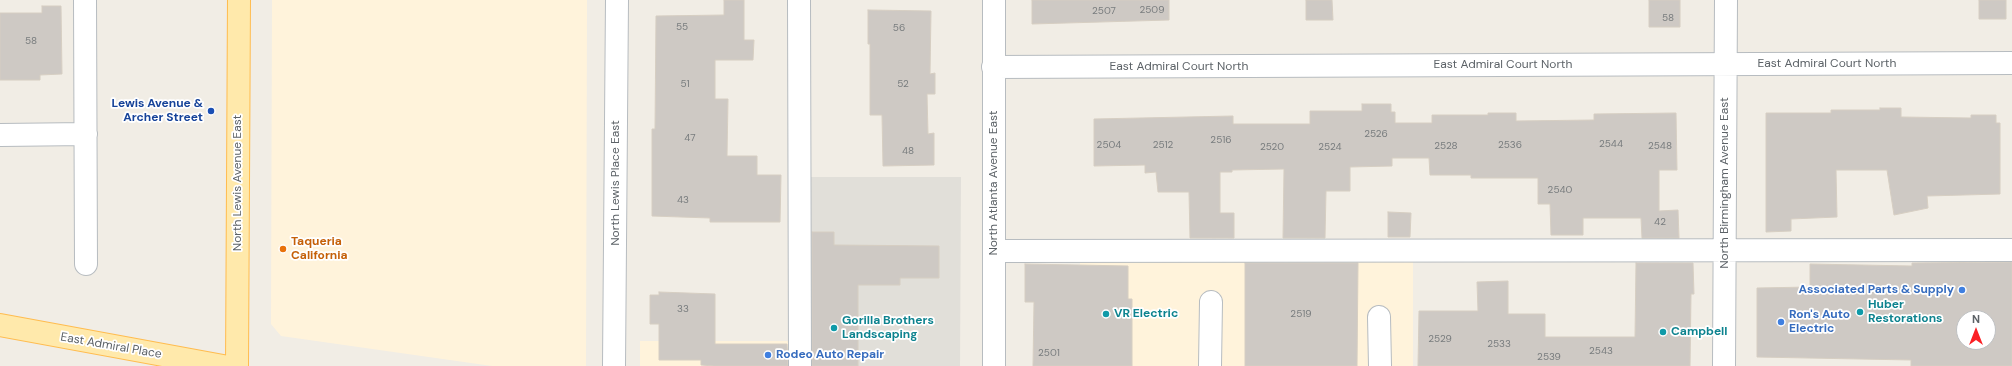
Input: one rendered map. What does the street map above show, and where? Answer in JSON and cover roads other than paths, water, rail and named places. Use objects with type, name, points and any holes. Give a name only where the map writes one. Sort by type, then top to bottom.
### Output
[{"type":"main road","name":"North Lewis Avenue East","points":[[237,366],[239,0]]},
{"type":"main road","name":"East Admiral Place","points":[[0,326],[223,366]]},
{"type":"street","points":[[86,0],[86,264]]},
{"type":"street","name":"North Lewis Place East","points":[[614,366],[617,0]]},
{"type":"street","points":[[799,0],[800,366]]},
{"type":"street","name":"North Atlanta Avenue East","points":[[994,0],[994,366]]},
{"type":"street","name":"North Birmingham Avenue East","points":[[1724,366],[1726,0]]},
{"type":"street","name":"East Admiral Court North","points":[[993,67],[2012,63]]},
{"type":"street","points":[[0,135],[86,134]]},
{"type":"street","points":[[994,251],[2012,250]]},
{"type":"street","points":[[1210,366],[1211,302]]},
{"type":"street","points":[[1379,317],[1380,366]]},
{"type":"place","name":"Lewis Avenue & Archer Street","points":[[211,111]]},
{"type":"place","name":"Taqueria California","points":[[283,249]]},
{"type":"place","name":"Associated Parts & Supply","points":[[1962,290]]},
{"type":"place","name":"Huber Restorations","points":[[1860,312]]},
{"type":"place","name":"VR Electric","points":[[1106,314]]},
{"type":"place","name":"Ron's Auto Electric","points":[[1781,322]]},
{"type":"place","name":"Gorilla Brothers Landscaping","points":[[834,328]]},
{"type":"place","name":"Campbell","points":[[1663,332]]},
{"type":"place","name":"Rodeo Auto Repair","points":[[768,355]]}]
